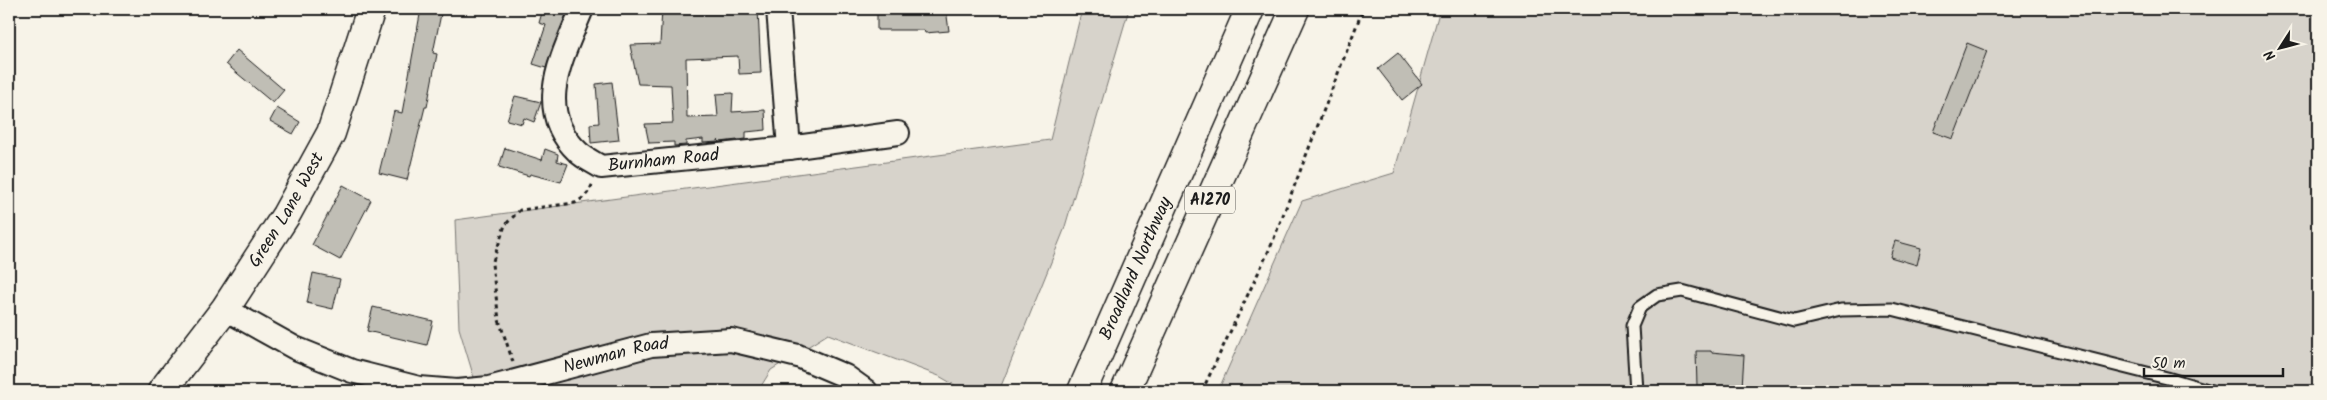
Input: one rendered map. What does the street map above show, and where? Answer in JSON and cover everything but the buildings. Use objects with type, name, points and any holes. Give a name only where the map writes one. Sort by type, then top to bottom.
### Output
[{"type":"main road","name":"Green Lane West","points":[[162,391],[225,309],[286,215],[331,133],[371,9]]},
{"type":"main road","name":"Broadland Northway","points":[[1082,391],[1250,9]]},
{"type":"main road","name":"A1270","points":[[1125,391],[1295,9]]},
{"type":"street","name":"Burnham Road","points":[[582,9],[557,72],[552,105],[560,128],[578,152],[601,166],[788,148],[898,132]]},
{"type":"street","points":[[778,9],[788,148]]},
{"type":"street","name":"Newman Road","points":[[225,309],[295,348],[352,371],[419,388],[457,391],[489,388],[651,345],[731,340],[798,356],[845,376],[866,391]]},
{"type":"lane","points":[[1636,391],[1632,326],[1640,308],[1657,295],[1682,291],[1794,321],[1841,310],[1892,309],[2167,378],[2211,391]]},
{"type":"path","points":[[1202,391],[1271,246],[1363,9]]},
{"type":"path","points":[[518,379],[499,320],[492,264],[505,225],[520,210],[575,202],[581,199],[589,192],[601,166]]},
{"type":"shaded area","points":[[1082,9],[1129,9],[1064,230],[999,391],[965,391],[939,376],[828,334],[771,370],[758,391],[478,391],[459,328],[455,220],[1050,140]]},
{"type":"shaded area","points":[[1440,9],[2318,9],[2318,391],[1218,391],[1302,201],[1394,173]]}]
